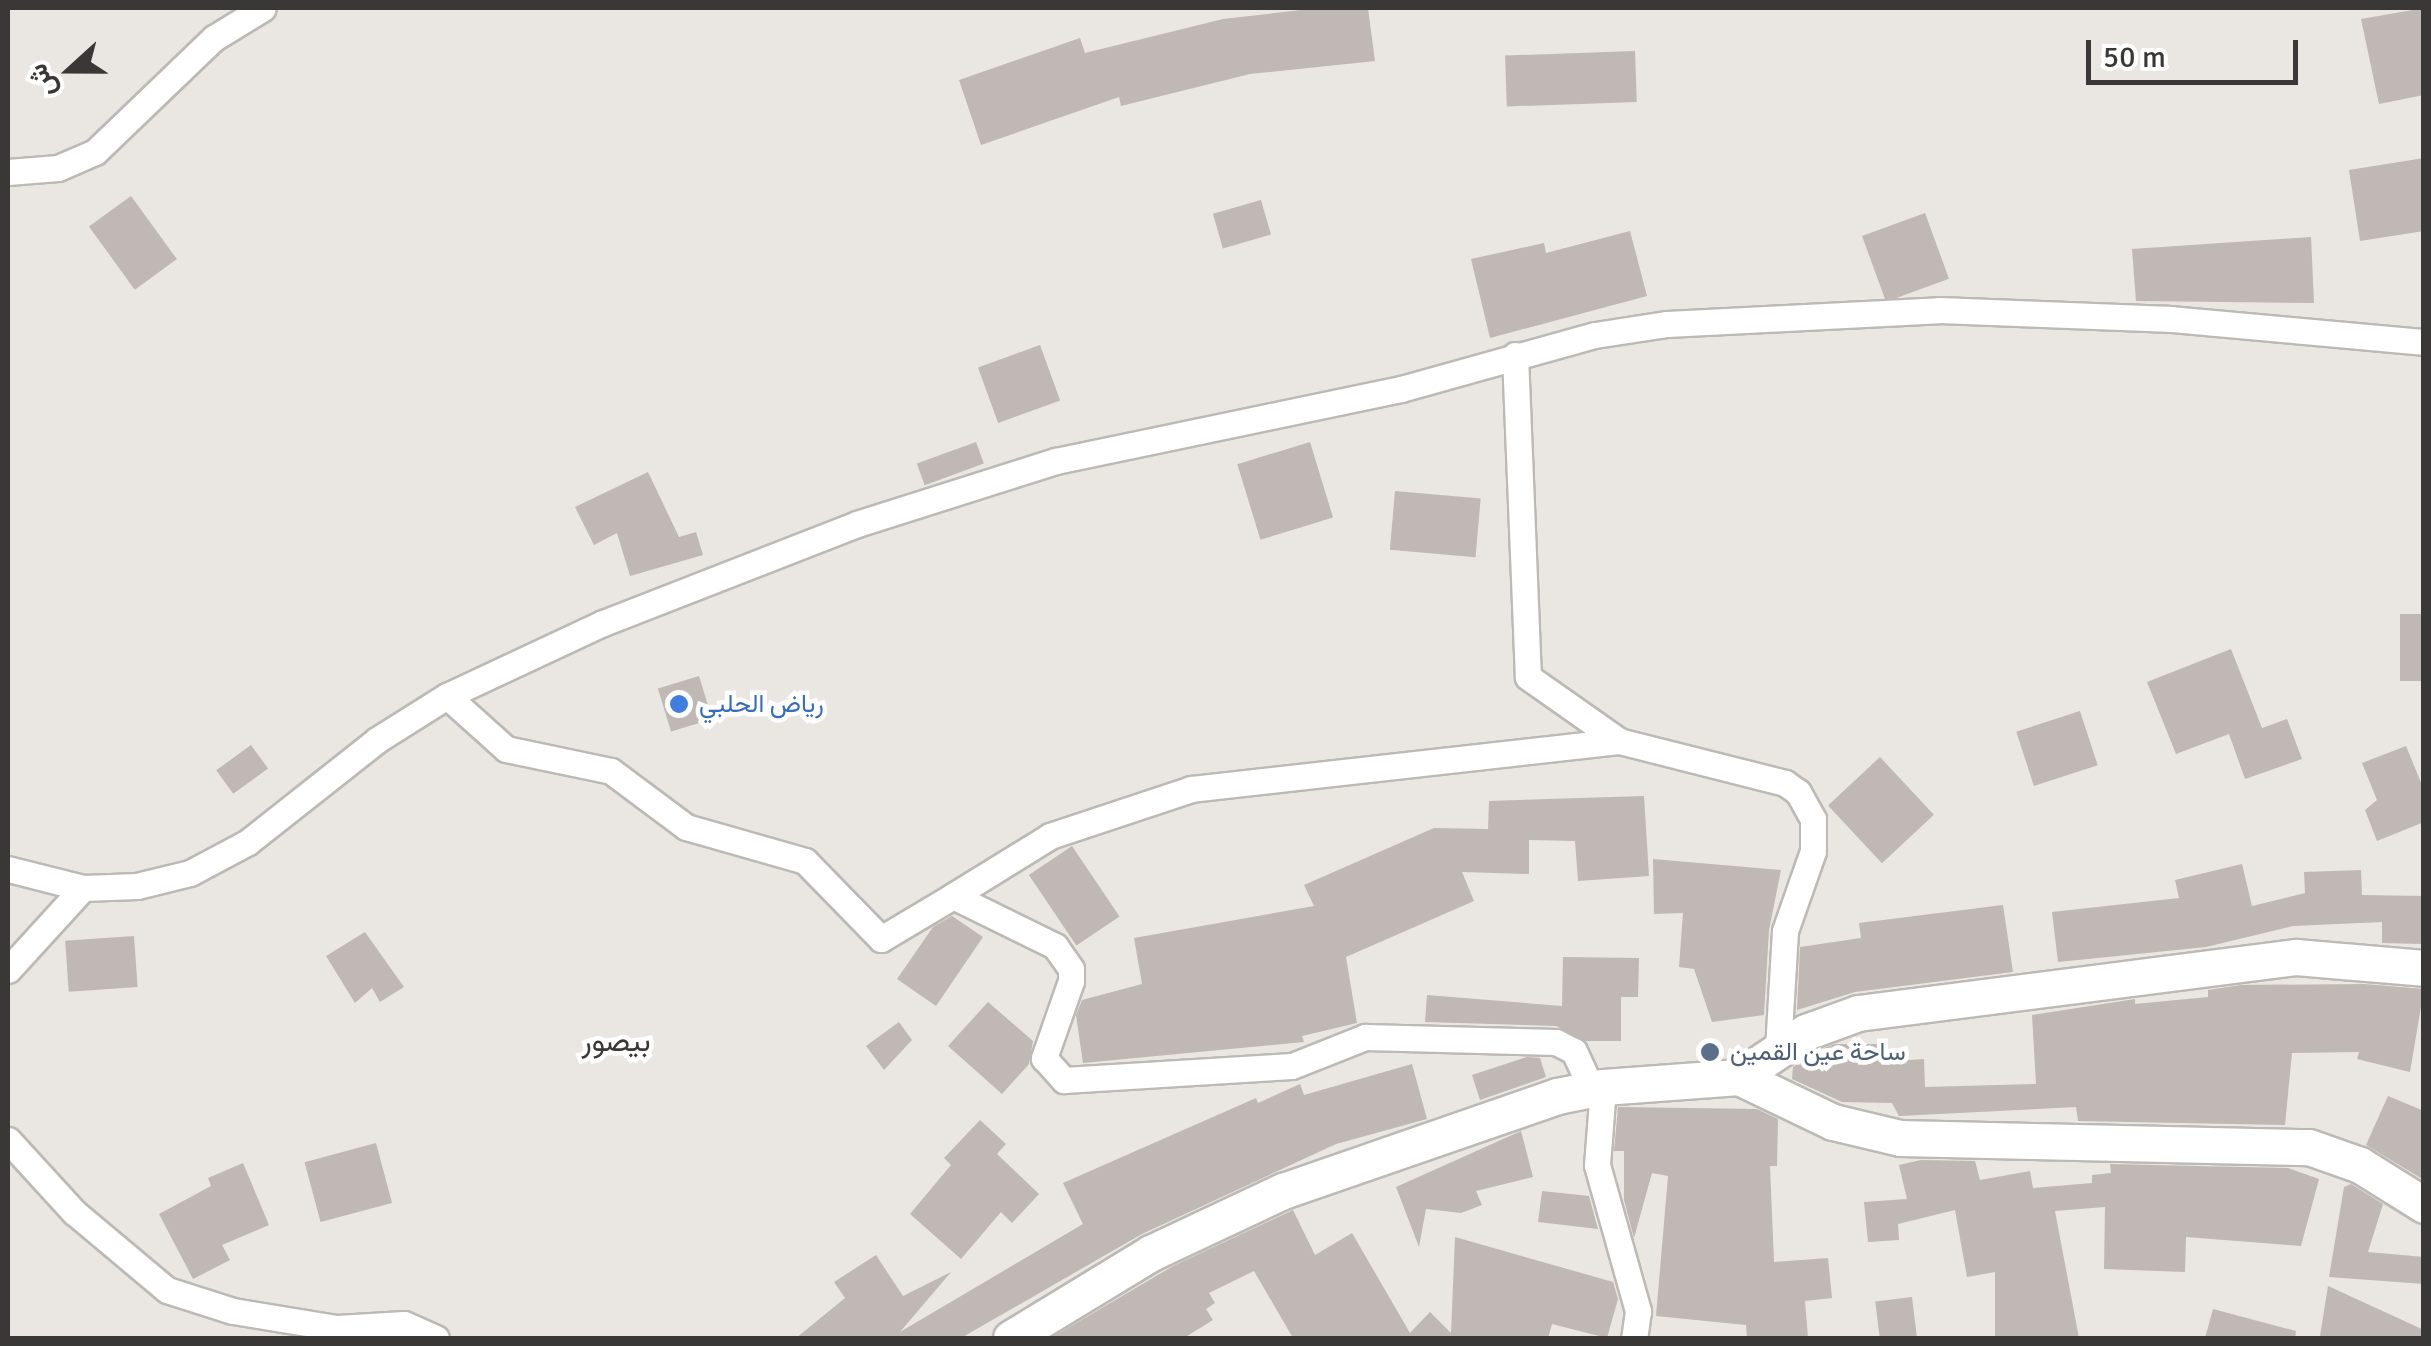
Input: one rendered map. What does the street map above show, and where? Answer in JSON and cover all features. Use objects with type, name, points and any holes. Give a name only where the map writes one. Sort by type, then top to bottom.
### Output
[{"type":"street","points":[[8,172],[58,168],[95,152],[214,38],[263,8]]},
{"type":"street","points":[[8,869],[83,888],[164,882],[219,860],[300,805],[376,740],[447,696],[602,624],[904,507],[1145,439],[1401,388],[1515,354],[1666,324],[1885,310],[2076,313],[2424,342]]},
{"type":"street","points":[[1515,354],[1525,670],[1544,694],[1619,741],[1766,776],[1798,792],[1808,806],[1813,851],[1785,931],[1778,1048]]},
{"type":"street","points":[[447,696],[506,749],[611,771],[686,827],[805,861],[881,939],[1050,836],[1191,789],[1619,741]]},
{"type":"street","points":[[8,970],[83,888]]},
{"type":"street","points":[[953,896],[1065,956],[1071,980],[1044,1047],[1048,1067],[1064,1080],[1292,1066],[1365,1037],[1556,1042],[1574,1051],[1597,1087],[1597,1166],[1638,1311],[1634,1338]]},
{"type":"street","points":[[1739,1077],[1778,1048],[1858,1013],[2296,956],[2424,968]]},
{"type":"street","points":[[1012,1338],[1151,1253],[1283,1191],[1597,1087],[1739,1077],[1832,1122],[1900,1138],[2309,1147],[2336,1153],[2424,1205]]},
{"type":"street","points":[[8,1140],[74,1212],[167,1290],[233,1311],[337,1328],[388,1322],[436,1338]]},
{"type":"building","points":[[1319,8],[1368,8],[1375,61],[1250,74],[1121,106],[1119,97],[981,145],[959,80],[1080,38],[1085,53],[1223,19]]},
{"type":"building","points":[[2424,8],[2424,95],[2379,104],[2361,19]]},
{"type":"building","points":[[1635,51],[1637,102],[1507,107],[1505,56]]},
{"type":"building","points":[[2424,158],[2424,231],[2360,241],[2349,170]]},
{"type":"building","points":[[131,196],[177,259],[135,290],[89,227]]},
{"type":"building","points":[[1261,200],[1271,235],[1223,248],[1213,214]]},
{"type":"building","points":[[1925,213],[1949,279],[1886,302],[1862,236]]},
{"type":"building","points":[[1630,231],[1647,296],[1490,338],[1471,259],[1544,243],[1546,253]]},
{"type":"building","points":[[2311,237],[2314,303],[2136,301],[2132,249]]},
{"type":"building","points":[[1040,345],[1060,400],[998,423],[978,368]]},
{"type":"building","points":[[976,442],[984,464],[925,485],[917,464]]},
{"type":"building","points":[[1310,442],[1333,518],[1260,540],[1237,464]]},
{"type":"building","points":[[648,472],[679,537],[696,532],[703,555],[630,576],[617,533],[594,545],[575,507]]},
{"type":"building","points":[[1395,491],[1481,498],[1476,557],[1390,550]]},
{"type":"building","points":[[2400,614],[2424,614],[2424,681],[2400,681]]},
{"type":"building","points":[[2231,649],[2262,728],[2287,719],[2302,759],[2245,779],[2229,734],[2176,754],[2147,682]]},
{"type":"building","points":[[699,676],[712,719],[671,732],[658,689]]},
{"type":"building","points":[[2080,711],[2098,765],[2034,786],[2016,732]]},
{"type":"building","points":[[251,745],[268,768],[233,794],[216,770]]},
{"type":"building","points":[[2406,746],[2424,790],[2424,822],[2377,841],[2365,810],[2377,800],[2362,763]]},
{"type":"building","points":[[1880,757],[1934,815],[1882,863],[1828,805]]},
{"type":"building","points":[[1644,796],[1649,876],[1578,881],[1575,841],[1529,840],[1529,874],[1462,872],[1474,901],[1346,957],[1357,1023],[1302,1036],[1304,1042],[1083,1063],[1076,1015],[1082,1000],[1142,984],[1134,938],[1314,906],[1304,885],[1434,828],[1488,829],[1489,801]]},
{"type":"building","points":[[1072,846],[1120,916],[1076,946],[1029,875]]},
{"type":"building","points":[[1653,859],[1781,870],[1769,930],[1764,1015],[1712,1022],[1694,969],[1679,967],[1683,913],[1654,914]]},
{"type":"building","points":[[2242,864],[2252,906],[2305,893],[2304,872],[2361,870],[2362,895],[2424,896],[2424,944],[2382,943],[2382,922],[2293,926],[2206,947],[2058,962],[2052,912],[2179,898],[2175,880]]},
{"type":"building","points":[[2003,905],[2013,972],[1855,992],[1797,1010],[1800,947],[1861,938],[1859,923]]},
{"type":"building","points":[[952,916],[983,937],[936,1006],[897,979],[933,927]]},
{"type":"building","points":[[365,932],[404,987],[380,1002],[372,988],[355,1003],[326,956]]},
{"type":"building","points":[[134,936],[138,987],[69,992],[65,941]]},
{"type":"building","points":[[1563,957],[1639,958],[1638,997],[1621,997],[1621,1041],[1586,1041],[1556,1026],[1425,1022],[1427,995],[1562,1006]]},
{"type":"building","points":[[2365,984],[2424,989],[2410,1072],[2357,1059],[2359,1052],[2292,1053],[2285,1125],[2078,1121],[2076,1107],[1899,1116],[1892,1103],[1842,1102],[1792,1079],[1793,1067],[1816,1051],[1835,1044],[1883,1044],[1882,1062],[1924,1059],[1925,1087],[2036,1084],[2032,1015],[2135,999],[2135,1004],[2208,997],[2208,990],[2241,985]]},
{"type":"building","points":[[988,1002],[1033,1041],[1029,1064],[1002,1094],[948,1046]]},
{"type":"building","points":[[899,1022],[912,1040],[884,1070],[866,1046]]},
{"type":"building","points":[[1527,1057],[1540,1058],[1546,1077],[1480,1100],[1472,1075]]},
{"type":"building","points":[[1412,1064],[1427,1119],[1336,1144],[1142,1234],[961,1338],[796,1338],[845,1298],[834,1282],[876,1255],[903,1296],[951,1272],[900,1332],[1083,1224],[1063,1183],[1256,1098],[1258,1103],[1300,1084],[1304,1095]]},
{"type":"building","points":[[2388,1096],[2424,1111],[2424,1180],[2366,1145]]},
{"type":"building","points":[[1618,1107],[1757,1109],[1778,1119],[1777,1166],[1770,1166],[1774,1262],[1828,1258],[1832,1298],[1805,1301],[1808,1338],[1747,1338],[1746,1325],[1656,1316],[1668,1176],[1652,1173],[1634,1238],[1624,1200],[1624,1151],[1614,1151]]},
{"type":"building","points":[[980,1120],[1006,1144],[997,1154],[1039,1194],[1012,1223],[1001,1212],[961,1259],[910,1214],[951,1165],[944,1158]]},
{"type":"building","points":[[1521,1131],[1533,1177],[1476,1191],[1482,1205],[1461,1213],[1426,1209],[1419,1247],[1396,1187]]},
{"type":"building","points":[[376,1143],[392,1203],[321,1222],[305,1162]]},
{"type":"building","points":[[1921,1160],[1975,1161],[1980,1180],[2030,1171],[2033,1188],[2092,1183],[2092,1175],[2111,1173],[2110,1164],[2288,1168],[2319,1179],[2301,1246],[2186,1237],[2185,1272],[2104,1269],[2105,1207],[2055,1211],[2079,1338],[1995,1338],[1995,1272],[1967,1277],[1955,1210],[1898,1224],[1899,1240],[1868,1242],[1864,1202],[1907,1199],[1899,1165]]},
{"type":"building","points":[[243,1163],[269,1225],[222,1245],[230,1260],[193,1279],[159,1214],[211,1186],[208,1178]]},
{"type":"building","points":[[2351,1184],[2383,1204],[2368,1252],[2424,1257],[2424,1284],[2329,1277],[2344,1187]]},
{"type":"building","points":[[1542,1191],[1589,1196],[1598,1229],[1538,1222]]},
{"type":"building","points":[[1293,1210],[1315,1255],[1352,1233],[1410,1333],[1430,1312],[1451,1333],[1455,1237],[1613,1282],[1618,1299],[1607,1338],[1552,1324],[1548,1338],[1293,1338],[1254,1271],[1209,1293],[1215,1303],[1206,1309],[1213,1320],[1184,1338],[1051,1338],[1173,1266]]},
{"type":"building","points":[[2328,1286],[2424,1330],[2424,1338],[2320,1336]]},
{"type":"building","points":[[1912,1297],[1917,1338],[1880,1338],[1875,1302]]},
{"type":"building","points":[[2213,1309],[2296,1331],[2295,1338],[2205,1338]]},
{"type":"place","name":"رياض الحلبي","points":[[679,704]]},
{"type":"place","name":"ساحة عين القمين","points":[[1710,1052]]},
{"type":"district","name":"بيصور","points":[[616,1042]]}]
